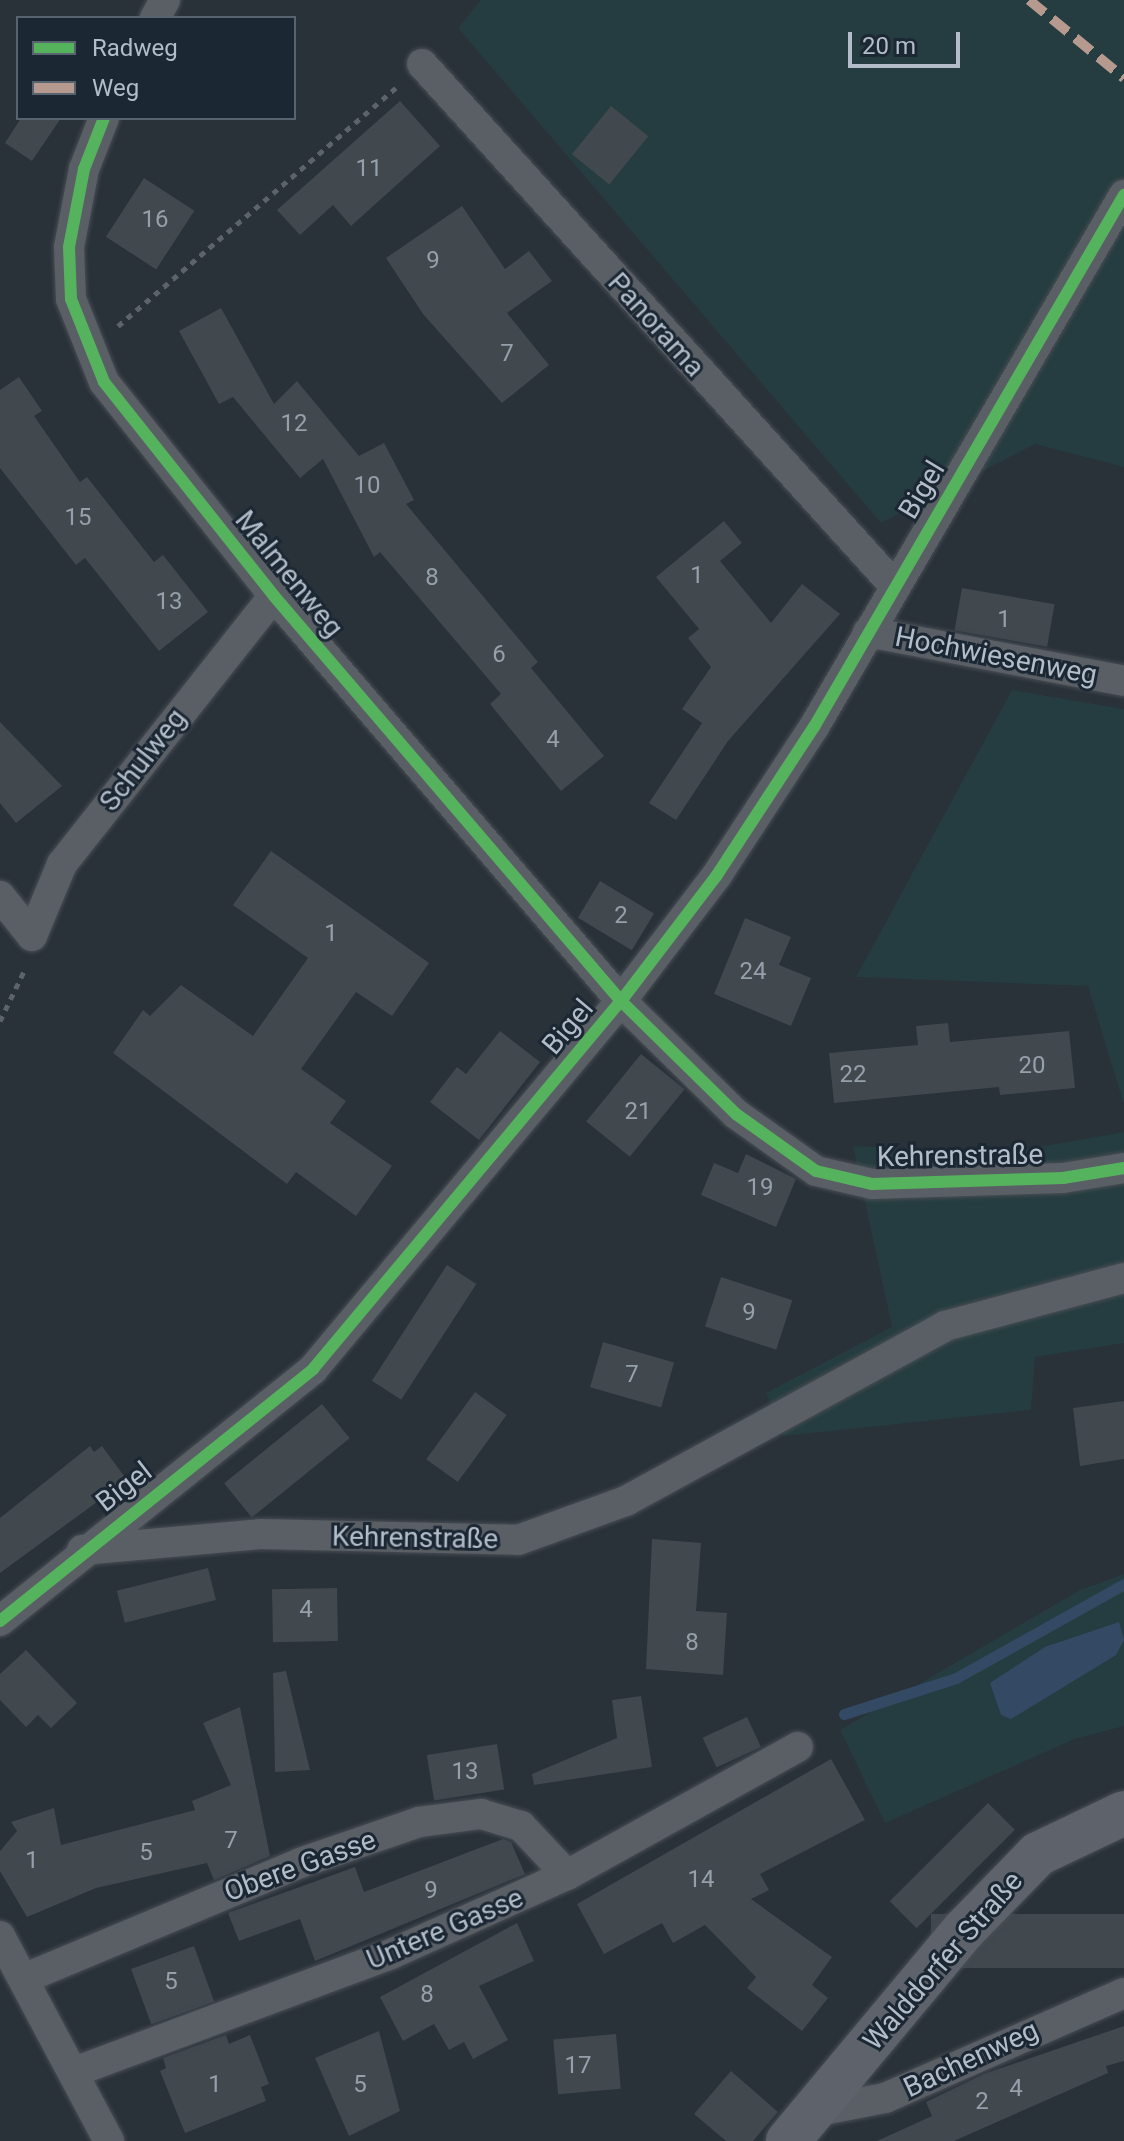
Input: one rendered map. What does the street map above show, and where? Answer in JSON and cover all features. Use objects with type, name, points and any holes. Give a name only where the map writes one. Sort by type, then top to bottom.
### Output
[{"type":"street","name":"Panorama","points":[[422,64],[892,583]]},
{"type":"street","name":"Malmenweg","points":[[103,120],[84,169],[69,247],[71,299],[104,382],[274,596],[621,1001]]},
{"type":"street","name":"Bigel","points":[[0,1621],[80,1550],[313,1369],[621,1001],[717,875],[868,632],[892,583],[1061,307],[1124,195]]},
{"type":"street","name":"Schulweg","points":[[32,936],[62,864],[274,596]]},
{"type":"street","name":"Hochwiesenweg","points":[[868,632],[1124,681]]},
{"type":"street","points":[[0,896],[32,936]]},
{"type":"street","name":"Kehrenstraße","points":[[621,1001],[736,1114],[816,1171],[872,1184],[1063,1178],[1124,1168]]},
{"type":"street","name":"Kehrenstraße","points":[[80,1550],[260,1534],[518,1540],[626,1501],[945,1326],[1124,1278]]},
{"type":"street","name":"Untere Gasse","points":[[74,2072],[391,1954],[567,1875],[798,1747]]},
{"type":"street","name":"Walddorfer Straße","points":[[801,2126],[964,1930],[1038,1854],[1124,1813]]},
{"type":"street","name":"Obere Gasse","points":[[23,1979],[272,1875],[419,1822],[481,1814],[521,1826],[567,1875]]},
{"type":"street","points":[[0,1936],[109,2141]]},
{"type":"street","name":"Bachenweg","points":[[801,2126],[885,2098],[1124,1993]]},
{"type":"path","points":[[90,350],[422,64]]},
{"type":"path","points":[[0,1021],[20,991],[32,936]]},
{"type":"green space","points":[[481,0],[1124,0],[1124,467],[1035,444],[881,523],[458,28]]},
{"type":"green space","points":[[1012,690],[1124,709],[1124,1105],[1088,986],[856,977]]},
{"type":"green space","points":[[1124,1132],[1124,1343],[1035,1357],[1031,1410],[784,1436],[766,1393],[892,1327],[853,1146],[1004,1153]]},
{"type":"green space","points":[[1124,1574],[1124,1726],[1075,1739],[885,1823],[840,1730],[1080,1590]]},
{"type":"water","points":[[1119,1622],[1124,1640],[1116,1655],[1011,1719],[1001,1715],[990,1683],[1045,1647]]},
{"type":"building","points":[[400,101],[440,146],[351,226],[333,205],[300,235],[277,210]]},
{"type":"building","points":[[611,106],[648,136],[609,184],[572,154]]},
{"type":"building","points":[[20,120],[60,120],[32,161],[5,143]]},
{"type":"building","points":[[144,178],[194,211],[156,269],[106,237]]},
{"type":"building","points":[[462,206],[505,269],[529,251],[552,281],[507,313],[549,365],[502,403],[423,314],[386,258]]},
{"type":"building","points":[[221,308],[274,404],[297,381],[359,456],[384,443],[414,500],[406,504],[538,662],[531,668],[604,756],[561,791],[490,704],[501,694],[380,552],[374,557],[323,459],[300,478],[233,397],[219,404],[179,331]]},
{"type":"building","points":[[19,377],[42,411],[34,416],[80,482],[87,477],[154,562],[163,555],[208,612],[159,651],[85,558],[76,565],[0,468],[0,390]]},
{"type":"building","points":[[724,521],[742,543],[720,561],[771,623],[802,584],[840,614],[728,741],[676,820],[649,803],[702,723],[682,709],[711,667],[688,638],[699,629],[656,577]]},
{"type":"building","points":[[962,588],[1055,604],[1047,647],[955,630]]},
{"type":"building","points":[[0,722],[62,786],[16,823],[0,803]]},
{"type":"building","points":[[271,851],[429,963],[392,1016],[356,992],[301,1069],[346,1101],[330,1123],[392,1166],[356,1216],[296,1172],[287,1184],[113,1053],[143,1010],[150,1016],[181,985],[253,1036],[308,958],[233,905]]},
{"type":"building","points":[[600,881],[654,913],[632,950],[578,918]]},
{"type":"building","points":[[745,918],[791,937],[779,965],[811,978],[791,1026],[714,994]]},
{"type":"building","points":[[948,1023],[950,1042],[1069,1031],[1075,1088],[1000,1095],[999,1087],[834,1103],[829,1053],[918,1045],[916,1026]]},
{"type":"building","points":[[500,1031],[540,1062],[479,1140],[430,1102],[457,1067],[466,1074]]},
{"type":"building","points":[[641,1054],[685,1089],[630,1157],[586,1122]]},
{"type":"building","points":[[746,1154],[796,1179],[776,1227],[701,1195],[714,1163],[738,1173]]},
{"type":"building","points":[[447,1265],[476,1284],[401,1400],[372,1381]]},
{"type":"building","points":[[721,1277],[792,1300],[776,1350],[705,1326]]},
{"type":"building","points":[[603,1342],[674,1362],[661,1408],[590,1387]]},
{"type":"building","points":[[475,1392],[507,1415],[458,1482],[426,1459]]},
{"type":"building","points":[[1124,1401],[1124,1459],[1080,1466],[1073,1408]]},
{"type":"building","points":[[322,1404],[350,1438],[252,1517],[224,1483]]},
{"type":"building","points":[[90,1446],[94,1452],[102,1446],[127,1480],[0,1573],[0,1518]]},
{"type":"building","points":[[652,1539],[701,1543],[696,1611],[727,1613],[723,1675],[646,1669]]},
{"type":"building","points":[[208,1568],[216,1600],[125,1623],[117,1591]]},
{"type":"building","points":[[337,1588],[338,1641],[273,1642],[272,1589]]},
{"type":"building","points":[[26,1650],[77,1703],[51,1728],[38,1715],[26,1727],[0,1700],[0,1674]]},
{"type":"building","points":[[286,1671],[310,1770],[275,1772],[273,1673]]},
{"type":"building","points":[[641,1696],[652,1767],[534,1785],[532,1774],[617,1738],[612,1700]]},
{"type":"building","points":[[240,1707],[270,1856],[214,1880],[207,1863],[96,1888],[27,1917],[0,1871],[0,1851],[17,1831],[11,1822],[54,1808],[61,1845],[195,1810],[192,1801],[231,1785],[203,1723]]},
{"type":"building","points":[[747,1717],[761,1747],[717,1768],[703,1738]]},
{"type":"building","points":[[497,1744],[504,1789],[434,1801],[427,1755]]},
{"type":"building","points":[[831,1759],[865,1820],[760,1874],[769,1890],[751,1899],[832,1957],[812,1985],[828,1998],[802,2031],[747,1988],[756,1977],[705,1925],[673,1943],[662,1923],[604,1954],[577,1904]]},
{"type":"building","points":[[988,1803],[1015,1830],[917,1928],[890,1901]]},
{"type":"building","points":[[503,1839],[511,1842],[525,1874],[315,1961],[300,1919],[239,1941],[228,1913],[355,1867],[364,1892]]},
{"type":"building","points":[[931,1914],[1124,1914],[1124,1968],[931,1968]]},
{"type":"building","points":[[517,1923],[534,1961],[479,1986],[508,2040],[473,2059],[464,2042],[449,2050],[434,2024],[403,2041],[380,1997]]},
{"type":"building","points":[[194,1946],[214,2001],[151,2024],[131,1969]]},
{"type":"building","points":[[1124,2026],[1124,2061],[1106,2066],[1108,2073],[954,2141],[877,2141],[932,2116],[926,2102],[984,2074]]},
{"type":"building","points":[[379,2031],[400,2111],[349,2136],[315,2058]]},
{"type":"building","points":[[616,2034],[621,2089],[558,2094],[553,2039]]},
{"type":"building","points":[[226,2035],[229,2044],[250,2035],[269,2084],[261,2087],[266,2101],[185,2133],[160,2071],[166,2068],[163,2058]]},
{"type":"building","points":[[731,2071],[778,2112],[753,2141],[726,2141],[694,2114]]},
{"type":"waterway","points":[[844,1714],[956,1678],[1124,1584]]},
{"type":"marked path","points":[[1029,0],[1124,78]]},
{"type":"cycle path","points":[[103,120],[84,169],[69,247],[71,299],[104,382],[274,596],[621,1001],[736,1114],[816,1171],[872,1184],[1063,1178],[1124,1168]]},
{"type":"cycle path","points":[[0,1621],[313,1369],[621,1001],[717,875],[814,727],[1124,195]]}]
